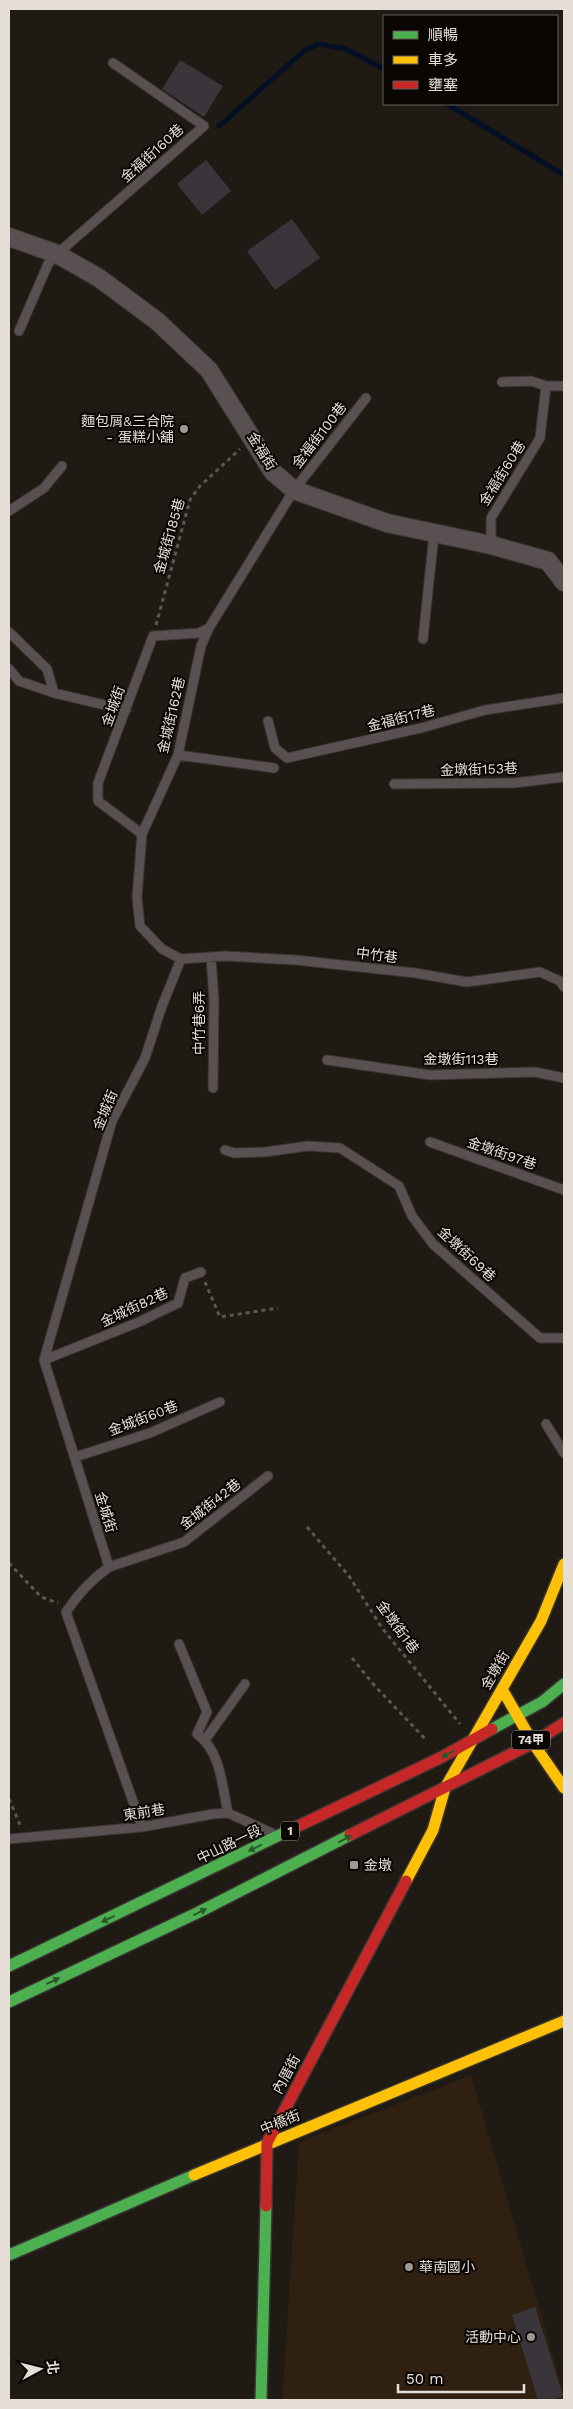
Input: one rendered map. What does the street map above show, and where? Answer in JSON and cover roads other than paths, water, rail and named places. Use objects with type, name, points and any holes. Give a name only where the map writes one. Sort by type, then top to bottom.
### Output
[{"type":"street","name":"金福街","points":[[9,237],[57,254],[99,278],[164,327],[209,370],[253,436],[274,472],[294,490],[387,523],[491,545],[548,562],[564,582]]},
{"type":"street","name":"金墩街","points":[[445,1788],[541,1621],[564,1564]]},
{"type":"street","name":"中山路一段","points":[[9,1966],[442,1757],[542,1702],[564,1684]]},
{"type":"street","points":[[502,1689],[542,1702]]},
{"type":"street","name":"74甲","points":[[502,1689],[533,1743],[564,1788]]},
{"type":"street","name":"74甲","points":[[542,1702],[563,1728]]},
{"type":"street","name":"1","points":[[9,2002],[199,1912],[563,1728]]},
{"type":"street","name":"內厝街","points":[[261,2400],[267,2143],[433,1830],[445,1788]]},
{"type":"street","name":"中橋街","points":[[9,2255],[267,2143],[564,2021]]},
{"type":"lane","name":"金福街160巷","points":[[57,254],[204,126],[113,63]]},
{"type":"lane","points":[[19,331],[48,264],[57,254]]},
{"type":"lane","points":[[502,382],[531,382],[546,386],[564,386]]},
{"type":"lane","name":"金福街60巷","points":[[491,545],[490,518],[540,438],[546,386]]},
{"type":"lane","name":"金福街100巷","points":[[294,490],[366,398]]},
{"type":"lane","points":[[9,511],[44,488],[62,466]]},
{"type":"lane","points":[[209,628],[294,490]]},
{"type":"lane","points":[[423,639],[434,534]]},
{"type":"lane","name":"金城街","points":[[142,834],[98,801],[98,783],[153,636],[198,633],[209,628]]},
{"type":"lane","name":"金城街162巷","points":[[142,834],[178,755],[201,646],[209,628]]},
{"type":"lane","points":[[9,632],[47,669],[54,693]]},
{"type":"lane","points":[[9,669],[19,681],[54,693],[126,710]]},
{"type":"lane","name":"金福街17巷","points":[[268,721],[275,748],[287,758],[420,728],[485,710],[564,698]]},
{"type":"lane","points":[[178,755],[274,768]]},
{"type":"lane","name":"金墩街153巷","points":[[394,784],[514,783],[564,777]]},
{"type":"lane","points":[[142,834],[137,897],[140,926],[162,949],[181,958]]},
{"type":"lane","name":"中竹巷","points":[[181,958],[226,956],[296,960],[415,973],[467,982],[540,972],[560,981],[564,987]]},
{"type":"lane","name":"金城街","points":[[109,1568],[44,1360],[112,1121],[145,1058],[162,1006],[181,958]]},
{"type":"lane","name":"中竹巷6弄","points":[[211,958],[214,999],[213,1088]]},
{"type":"lane","name":"金墩街113巷","points":[[327,1060],[430,1075],[535,1072],[564,1078]]},
{"type":"lane","name":"金墩街97巷","points":[[430,1142],[564,1190]]},
{"type":"lane","name":"金墩街69巷","points":[[225,1150],[234,1153],[265,1152],[308,1146],[340,1148],[399,1186],[412,1216],[432,1244],[540,1338],[564,1338]]},
{"type":"lane","name":"金城街82巷","points":[[44,1360],[139,1322],[178,1302],[186,1278],[201,1272]]},
{"type":"lane","name":"金城街60巷","points":[[75,1457],[150,1433],[220,1402]]},
{"type":"lane","points":[[546,1424],[564,1453]]},
{"type":"lane","name":"金城街42巷","points":[[109,1568],[184,1542],[268,1476]]},
{"type":"lane","points":[[109,1568],[98,1575],[66,1612],[142,1827]]},
{"type":"lane","points":[[179,1644],[207,1712],[197,1734],[205,1740],[215,1755],[228,1813],[279,1837]]},
{"type":"lane","points":[[205,1740],[245,1684]]},
{"type":"lane","name":"東前巷","points":[[9,1839],[142,1827],[228,1813]]},
{"type":"waterway","points":[[219,126],[304,51],[318,44],[346,49],[383,68]]},
{"type":"waterway","points":[[449,105],[564,175]]},
{"type":"place","name":"麵包屑&三合院 - 蛋糕小舖","points":[[184,429]]},
{"type":"place","name":"金墩","points":[[354,1865]]},
{"type":"place","name":"華南國小","points":[[409,2267]]},
{"type":"place","name":"活動中心","points":[[531,2337]]}]
